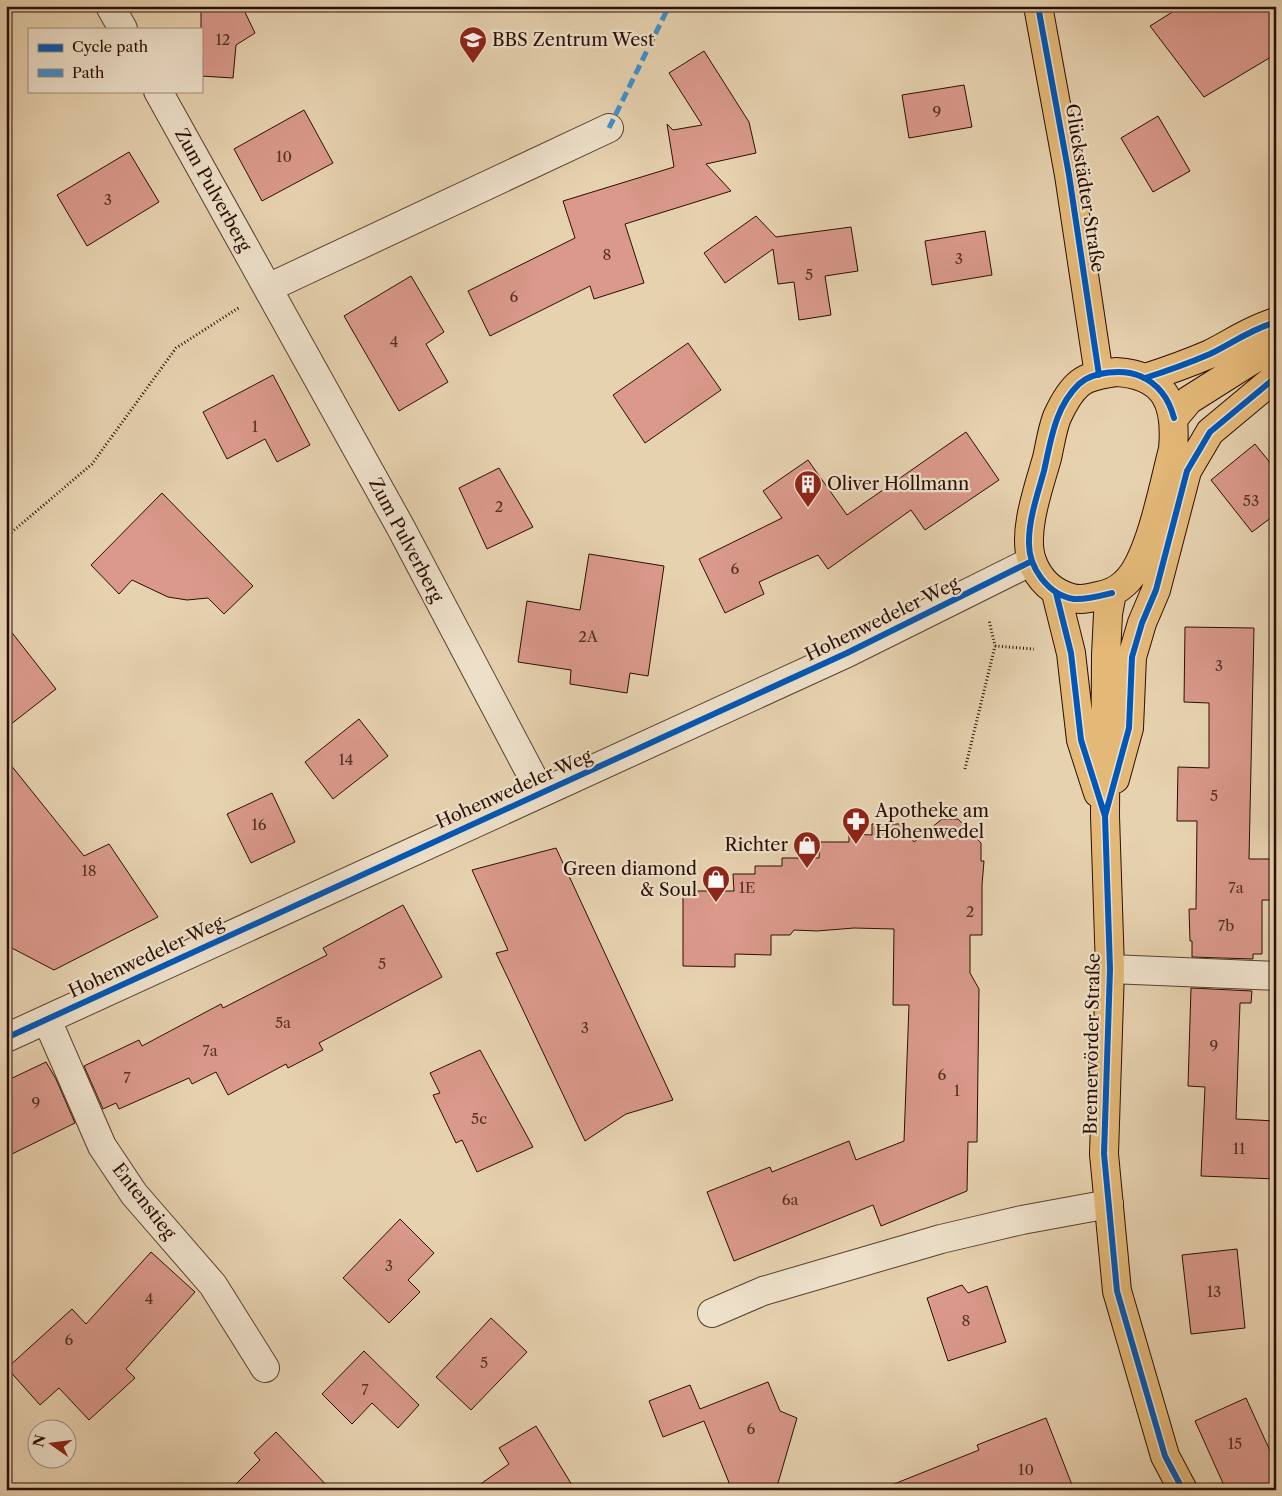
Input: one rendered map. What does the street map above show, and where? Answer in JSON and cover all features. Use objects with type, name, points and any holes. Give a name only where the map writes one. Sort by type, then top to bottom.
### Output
[{"type":"main road","name":"Glückstädter Straße","points":[[1038,6],[1069,176],[1099,374]]},
{"type":"main road","points":[[1145,378],[1172,370],[1211,353],[1261,326],[1276,322]]},
{"type":"main road","points":[[1174,418],[1189,400],[1276,345]]},
{"type":"main road","points":[[1132,373],[1145,378],[1158,386],[1171,407],[1174,418],[1173,449],[1147,546],[1139,565],[1126,583],[1112,593],[1074,599],[1056,593],[1043,581],[1032,562],[1029,542],[1031,520],[1057,418],[1066,400],[1080,383],[1099,374],[1132,373]]},
{"type":"main road","points":[[1105,816],[1129,728],[1132,657],[1142,623],[1156,590],[1187,471],[1210,432],[1276,377]]},
{"type":"main road","name":"Bremervörder Straße","points":[[1056,593],[1071,653],[1081,740],[1105,816]]},
{"type":"main road","name":"Bremervörder Straße","points":[[1112,593],[1108,614],[1106,654],[1105,816],[1110,969],[1104,1154],[1117,1291],[1165,1456],[1179,1488]]},
{"type":"street","points":[[110,6],[122,28]]},
{"type":"street","name":"Zum Pulverberg","points":[[159,92],[401,528],[541,794]]},
{"type":"street","points":[[268,288],[609,128]]},
{"type":"street","name":"Hohenwedeler Weg","points":[[6,1038],[847,653],[1032,562]]},
{"type":"street","points":[[1110,969],[1276,976]]},
{"type":"street","name":"Entenstieg","points":[[47,1020],[102,1146],[134,1194],[213,1285],[265,1368]]},
{"type":"street","points":[[712,1312],[763,1291],[940,1239],[1022,1220],[1109,1204]]},
{"type":"path","points":[[6,536],[92,464],[176,348],[268,288]]},
{"type":"path","points":[[964,769],[995,646]]},
{"type":"building","points":[[201,6],[242,6],[255,33],[236,45],[233,78],[202,76]]},
{"type":"building","points":[[1182,6],[1276,6],[1276,54],[1204,97],[1150,26]]},
{"type":"building","points":[[704,51],[749,122],[756,153],[706,164],[731,191],[625,224],[644,283],[594,299],[590,286],[490,336],[468,291],[575,238],[563,201],[674,167],[667,124],[673,130],[702,125],[669,73]]},
{"type":"building","points":[[964,85],[972,127],[909,138],[902,95]]},
{"type":"building","points":[[304,110],[333,163],[262,201],[234,149]]},
{"type":"building","points":[[1158,116],[1190,171],[1153,192],[1121,138]]},
{"type":"building","points":[[129,152],[159,202],[87,246],[57,195]]},
{"type":"building","points":[[756,216],[776,237],[851,227],[858,271],[825,276],[831,315],[799,320],[794,282],[778,284],[773,249],[725,283],[704,253]]},
{"type":"building","points":[[985,231],[992,275],[932,285],[925,241]]},
{"type":"building","points":[[411,276],[444,332],[426,344],[448,382],[399,411],[344,316]]},
{"type":"building","points":[[688,343],[721,390],[645,443],[613,395]]},
{"type":"building","points":[[273,375],[310,445],[277,462],[265,439],[227,459],[203,412]]},
{"type":"building","points":[[966,432],[999,480],[925,530],[911,510],[828,569],[818,555],[759,582],[764,594],[725,613],[699,559],[782,518],[763,491],[808,460],[847,515]]},
{"type":"building","points":[[1255,444],[1276,470],[1276,514],[1252,532],[1211,480]]},
{"type":"building","points":[[499,468],[533,527],[487,549],[459,488]]},
{"type":"building","points":[[162,493],[253,586],[224,614],[208,598],[187,600],[168,597],[132,580],[119,594],[91,565]]},
{"type":"building","points":[[589,554],[664,566],[648,676],[630,673],[627,693],[570,684],[571,670],[518,662],[527,601],[580,610]]},
{"type":"building","points":[[6,625],[56,689],[6,728]]},
{"type":"building","points":[[1185,627],[1254,628],[1249,859],[1276,859],[1276,900],[1262,900],[1262,954],[1253,954],[1253,959],[1192,957],[1189,909],[1196,909],[1197,821],[1177,821],[1178,767],[1209,768],[1209,703],[1184,702]]},
{"type":"building","points":[[359,719],[388,756],[333,799],[305,762]]},
{"type":"building","points":[[6,759],[84,856],[109,844],[158,917],[54,970],[6,945]]},
{"type":"building","points":[[272,793],[295,842],[251,863],[227,814]]},
{"type":"building","points":[[942,819],[958,819],[981,843],[981,861],[984,861],[982,935],[970,935],[970,973],[979,989],[977,1142],[968,1142],[967,1191],[881,1226],[873,1205],[734,1261],[707,1192],[770,1167],[772,1172],[849,1141],[856,1160],[904,1141],[909,1005],[893,1005],[894,929],[794,930],[790,935],[771,935],[771,955],[735,954],[735,967],[683,966],[683,891],[734,891],[733,874],[755,874],[755,866],[782,866],[782,858],[819,858],[820,842],[849,842],[849,834],[872,835],[872,824],[900,824],[914,842]]},
{"type":"building","points":[[556,848],[673,1100],[626,1114],[585,1141],[496,953],[508,950],[472,870]]},
{"type":"building","points":[[403,905],[442,977],[319,1043],[323,1050],[288,1068],[286,1064],[228,1095],[216,1072],[192,1084],[189,1078],[119,1109],[116,1103],[103,1109],[84,1066],[139,1040],[142,1046],[221,1004],[223,1008],[327,955],[323,948]]},
{"type":"building","points":[[1191,988],[1252,991],[1251,1003],[1240,1003],[1236,1119],[1276,1121],[1276,1179],[1201,1176],[1205,1087],[1188,1086]]},
{"type":"building","points":[[480,1050],[533,1147],[477,1172],[462,1140],[456,1143],[433,1095],[440,1093],[430,1073]]},
{"type":"building","points":[[46,1062],[56,1079],[75,1123],[6,1157],[6,1081]]},
{"type":"building","points":[[400,1219],[434,1253],[408,1280],[420,1292],[389,1323],[343,1278]]},
{"type":"building","points":[[1237,1249],[1245,1328],[1191,1334],[1182,1255]]},
{"type":"building","points":[[151,1252],[195,1292],[126,1369],[135,1378],[89,1420],[59,1388],[40,1405],[7,1368],[72,1309],[86,1324]]},
{"type":"building","points":[[962,1285],[968,1293],[987,1286],[1006,1342],[948,1361],[927,1298]]},
{"type":"building","points":[[491,1318],[527,1352],[471,1410],[436,1377]]},
{"type":"building","points":[[364,1351],[419,1405],[398,1428],[372,1403],[352,1424],[322,1394]]},
{"type":"building","points":[[768,1382],[780,1411],[797,1418],[776,1490],[732,1490],[704,1421],[663,1437],[649,1401],[690,1385],[700,1409]]},
{"type":"building","points":[[1246,1398],[1276,1464],[1276,1490],[1226,1490],[1195,1421]]},
{"type":"building","points":[[1046,1418],[1074,1490],[884,1490],[884,1488],[979,1450],[977,1445]]},
{"type":"building","points":[[536,1426],[575,1490],[472,1490],[509,1464],[499,1448]]},
{"type":"building","points":[[276,1432],[331,1490],[230,1490],[260,1460],[254,1453]]},
{"type":"marked path","points":[[609,128],[669,6]]},
{"type":"cycle path","points":[[1038,6],[1069,175],[1099,375]]},
{"type":"cycle path","points":[[1145,378],[1210,354],[1250,332],[1276,322]]},
{"type":"cycle path","points":[[1112,593],[1083,599],[1065,596],[1048,586],[1036,570],[1032,560],[1029,541],[1030,523],[1055,424],[1064,403],[1079,384],[1092,376],[1109,372],[1126,372],[1140,376],[1153,383],[1166,398],[1174,418]]},
{"type":"cycle path","points":[[1105,816],[1129,728],[1132,657],[1142,623],[1156,590],[1187,471],[1210,432],[1276,377]]},
{"type":"cycle path","points":[[6,1038],[847,653],[1032,561]]},
{"type":"cycle path","points":[[1056,593],[1071,653],[1081,740],[1105,816],[1110,969],[1104,1154],[1117,1291],[1165,1456],[1183,1490]]},
{"type":"place","name":"BBS Zentrum West","points":[[473,64]]},
{"type":"place","name":"Oliver Hollmann","points":[[808,508]]},
{"type":"place","name":"Apotheke am Hohenwedel","points":[[856,845]]},
{"type":"place","name":"Richter","points":[[807,869]]},
{"type":"place","name":"Green diamond & Soul","points":[[716,903]]}]
